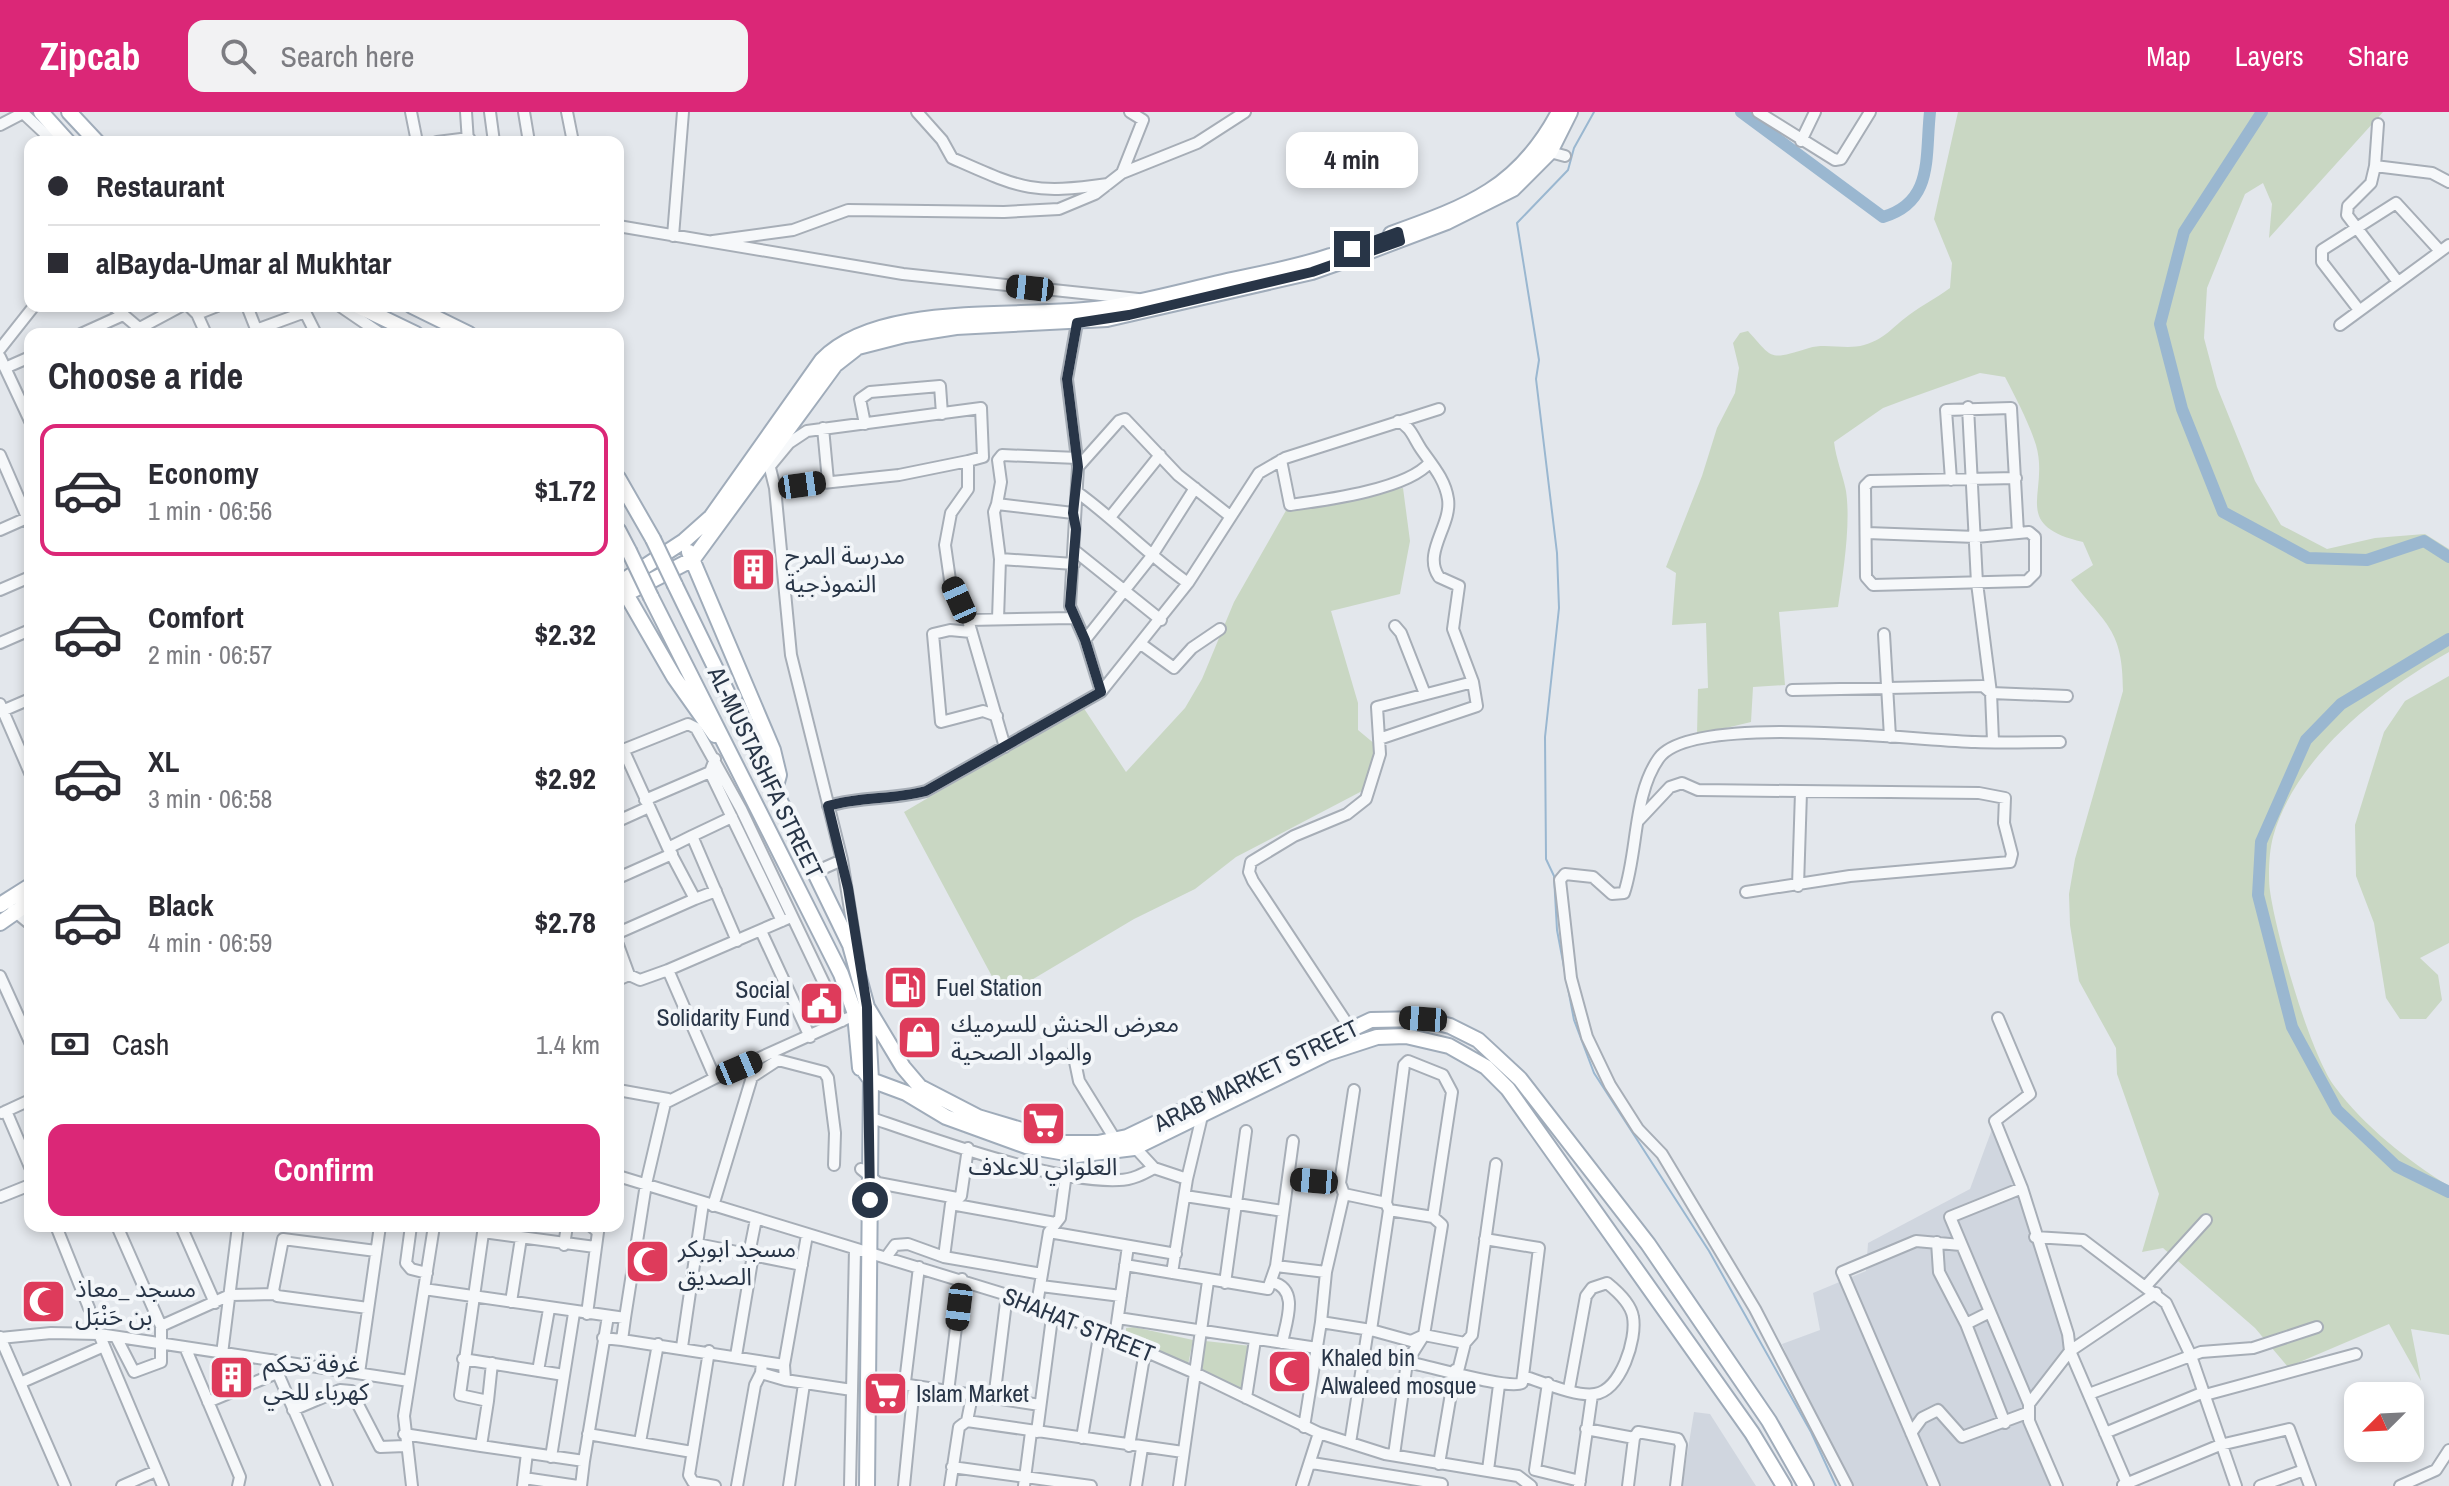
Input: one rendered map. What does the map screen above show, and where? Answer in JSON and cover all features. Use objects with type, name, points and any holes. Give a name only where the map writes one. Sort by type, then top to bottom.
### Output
[{"type":"main road","points":[[41,112],[63,136]]},
{"type":"main road","points":[[69,112],[91,136]]},
{"type":"main road","points":[[1399,236],[1511,178],[1541,146],[1559,112]]},
{"type":"main road","points":[[624,586],[693,559],[835,365],[858,347],[942,329],[1077,323],[1129,315],[1301,270],[1399,236],[1513,189],[1550,152],[1570,112]]},
{"type":"main road","points":[[624,585],[711,517],[765,459],[822,360],[843,342],[860,333],[921,319],[1065,313],[1301,270]]},
{"type":"main road","points":[[370,312],[404,328]]},
{"type":"main road","points":[[424,312],[457,328]]},
{"type":"main road","name":"AL-MUSTASHFA STREET","points":[[624,488],[653,539],[815,872],[859,970],[855,1014],[865,1171],[860,1486]]},
{"type":"main road","name":"AL-MUSTASHFA STREET","points":[[624,541],[841,974],[855,1014],[871,1080],[872,1118],[865,1171]]},
{"type":"main road","points":[[684,541],[773,750],[779,775],[775,789]]},
{"type":"main road","points":[[624,594],[699,714],[734,758]]},
{"type":"main road","points":[[778,848],[798,837]]},
{"type":"main road","points":[[0,923],[5,905],[24,891]]},
{"type":"main road","name":"ARAB MARKET STREET","points":[[855,1014],[914,1082],[928,1093],[978,1117],[1047,1140],[1079,1144],[1125,1144],[1371,1020],[1423,1019],[1466,1033],[1500,1057],[1648,1244],[1776,1432],[1806,1486]]},
{"type":"main road","points":[[860,1065],[871,1080],[906,1093],[933,1111],[1026,1146],[1077,1155],[1125,1144],[1202,1116],[1353,1042],[1406,1036],[1460,1051],[1486,1067],[1516,1100],[1752,1433],[1784,1486]]},
{"type":"main road","name":"AL-MUSTASHFA STREET","points":[[863,1251],[869,1379],[867,1486]]},
{"type":"street","points":[[411,112],[416,136]]},
{"type":"street","points":[[466,112],[468,136]]},
{"type":"street","points":[[490,112],[493,136]]},
{"type":"street","points":[[524,112],[528,136]]},
{"type":"street","points":[[567,112],[572,136]]},
{"type":"street","points":[[673,236],[683,112]]},
{"type":"street","points":[[917,112],[926,119],[952,158],[981,169],[1000,181],[1034,190],[1109,184]]},
{"type":"street","points":[[1122,173],[1144,116],[1130,112]]},
{"type":"street","points":[[713,241],[793,230],[848,210],[1004,212],[1059,209],[1076,204],[1122,173],[1197,143],[1245,112]]},
{"type":"street","points":[[1758,112],[1835,160],[1841,159],[1870,112]]},
{"type":"street","points":[[1801,141],[1815,112]]},
{"type":"street","points":[[0,125],[22,113],[47,136]]},
{"type":"street","points":[[2378,124],[2371,183],[2348,206],[2347,215],[2398,282]]},
{"type":"street","points":[[1550,152],[1565,156]]},
{"type":"street","points":[[2375,166],[2432,173],[2449,182]]},
{"type":"street","points":[[2340,325],[2444,248],[2396,203],[2322,250],[2320,255],[2359,310]]},
{"type":"street","points":[[624,227],[903,274],[1148,300]]},
{"type":"street","points":[[0,349],[29,312]]},
{"type":"street","points":[[120,312],[139,328]]},
{"type":"street","points":[[148,328],[172,312]]},
{"type":"street","points":[[267,328],[305,312]]},
{"type":"street","points":[[349,312],[372,328]]},
{"type":"street","points":[[94,328],[123,315]]},
{"type":"street","points":[[1077,323],[1067,379],[1078,462],[1070,606],[1085,640],[1101,692]]},
{"type":"street","points":[[0,357],[24,407]]},
{"type":"street","points":[[5,368],[24,360]]},
{"type":"street","points":[[865,424],[860,399],[870,392],[940,386],[942,414]]},
{"type":"street","points":[[1968,407],[1977,583],[1991,693],[1993,741]]},
{"type":"street","points":[[775,488],[899,475],[983,457],[982,411],[978,408],[823,428],[796,437],[765,459],[775,488],[791,655],[842,860],[858,943],[859,970]]},
{"type":"street","points":[[1951,480],[1944,415],[1950,408],[2011,408],[2018,533]]},
{"type":"street","points":[[828,806],[857,798],[898,798],[926,791],[1101,692],[1188,583],[1259,473],[1281,460],[1439,409]]},
{"type":"street","points":[[1078,462],[1119,421],[1125,419],[1195,488],[1230,516]]},
{"type":"street","points":[[1379,739],[1477,706],[1473,682],[1453,629],[1459,586],[1439,577],[1433,563],[1449,508],[1444,482],[1409,426],[1398,421]]},
{"type":"street","points":[[823,428],[828,481]]},
{"type":"street","points":[[0,455],[3,472],[24,513]]},
{"type":"street","points":[[998,619],[1000,559],[994,512],[1001,482],[998,460],[1002,455],[1078,462]]},
{"type":"street","points":[[1111,516],[1160,455]]},
{"type":"street","points":[[1281,460],[1290,505],[1401,483],[1420,475],[1430,462]]},
{"type":"street","points":[[968,461],[968,489],[951,513],[945,545],[950,580],[968,620],[1005,747]]},
{"type":"street","points":[[1867,533],[1976,537],[2029,532],[2035,537],[2033,579],[1873,585],[1866,577],[1865,486],[1870,481],[2016,478]]},
{"type":"street","points":[[1085,640],[1151,557],[1195,488]]},
{"type":"street","points":[[1077,492],[1111,516],[1151,557],[1188,583]]},
{"type":"street","points":[[997,504],[1073,513]]},
{"type":"street","points":[[0,530],[24,522]]},
{"type":"street","points":[[1075,551],[1161,620]]},
{"type":"street","points":[[1000,559],[1074,564]]},
{"type":"street","points":[[0,590],[24,580]]},
{"type":"street","points":[[968,620],[1073,618]]},
{"type":"street","points":[[1395,626],[1401,633],[1425,694]]},
{"type":"street","points":[[1141,644],[1174,668],[1192,648],[1220,629]]},
{"type":"street","points":[[971,632],[950,630],[933,634],[941,722],[983,711],[997,716]]},
{"type":"street","points":[[0,643],[24,633]]},
{"type":"street","points":[[1884,634],[1890,737]]},
{"type":"street","points":[[1350,1028],[1249,872],[1251,862],[1294,836],[1347,814],[1366,799],[1380,754],[1377,707],[1473,682]]},
{"type":"street","points":[[1792,690],[1983,686],[1991,693],[2067,696]]},
{"type":"street","points":[[24,701],[1,709],[24,756]]},
{"type":"street","points":[[624,750],[693,725],[715,759],[786,919]]},
{"type":"street","points":[[1847,1486],[1755,1309],[1662,1154],[1638,1129],[1617,1096],[1587,1037],[1571,978],[1560,880],[1568,874],[1593,877],[1612,894],[1621,895],[1629,880],[1638,822],[1657,760],[1668,750],[1682,745],[1751,731],[2060,742]]},
{"type":"street","points":[[624,757],[695,899]]},
{"type":"street","points":[[624,817],[710,772],[715,759]]},
{"type":"street","points":[[624,1091],[668,1099],[855,1014],[786,919],[710,772]]},
{"type":"street","points":[[1638,822],[1670,787],[1682,783],[1698,790],[2003,795],[2006,801],[2005,833],[2012,854],[2006,863],[1850,876],[1746,892]]},
{"type":"street","points":[[1798,886],[1801,792]]},
{"type":"street","points":[[624,875],[732,817]]},
{"type":"street","points":[[692,836],[737,941]]},
{"type":"street","points":[[815,872],[842,860]]},
{"type":"street","points":[[624,930],[716,891]]},
{"type":"street","points":[[5,905],[24,919]]},
{"type":"street","points":[[624,961],[629,975],[640,980],[786,919]]},
{"type":"street","points":[[761,931],[810,1037]]},
{"type":"street","points":[[815,963],[841,974]]},
{"type":"street","points":[[668,970],[715,1078]]},
{"type":"street","points":[[624,977],[629,975]]},
{"type":"street","points":[[0,976],[4,994],[24,1031]]},
{"type":"street","points":[[1998,1018],[2030,1094],[1995,1121],[2022,1188],[2068,1334],[2070,1351],[2126,1485],[2220,1445],[2289,1429],[2310,1486]]},
{"type":"street","points":[[1073,1052],[1079,1081],[1125,1144],[1154,1168],[1187,1179]]},
{"type":"street","points":[[682,1347],[697,1244],[752,1077],[778,1060],[824,1072],[828,1078],[835,1133],[834,1165]]},
{"type":"street","points":[[1350,1443],[1370,1329],[1404,1065],[1408,1061],[1443,1075],[1452,1092],[1433,1217]]},
{"type":"street","points":[[1304,1427],[1326,1272],[1342,1188],[1354,1090]]},
{"type":"street","points":[[622,1340],[646,1184],[668,1099]]},
{"type":"street","points":[[24,1103],[3,1112],[24,1142]]},
{"type":"street","points":[[1172,1273],[1187,1179],[1202,1116]]},
{"type":"street","points":[[872,1118],[968,1148],[1066,1173],[1116,1181],[1154,1168]]},
{"type":"street","points":[[1225,1283],[1246,1131]]},
{"type":"street","points":[[1125,1265],[1268,1289],[1276,1266],[1293,1141]]},
{"type":"street","points":[[944,1257],[954,1201],[961,1196],[968,1148]]},
{"type":"street","points":[[1312,1463],[1383,1481],[1442,1485],[1442,1465],[1456,1371],[1465,1343],[1472,1335],[1496,1164]]},
{"type":"street","points":[[865,1171],[878,1183],[1128,1246],[1176,1254]]},
{"type":"street","points":[[1037,1304],[1052,1227],[1063,1203],[1066,1173]]},
{"type":"street","name":"SHAHAT STREET","points":[[624,1178],[1037,1304],[1195,1373],[1319,1433],[1394,1455],[1488,1470],[1531,1486]]},
{"type":"street","points":[[1289,1179],[1342,1188],[1387,1206],[1433,1217],[1442,1225],[1424,1335],[1407,1362],[1394,1455]]},
{"type":"street","points":[[0,1197],[24,1187]]},
{"type":"street","points":[[2022,1188],[1952,1215],[1951,1222],[1990,1312],[2057,1486]]},
{"type":"street","points":[[1185,1196],[1283,1211]]},
{"type":"street","points":[[736,1356],[756,1219]]},
{"type":"street","points":[[2146,1286],[2206,1220]]},
{"type":"street","points":[[60,1232],[89,1308]]},
{"type":"street","points":[[116,1337],[134,1372],[161,1362],[161,1326],[120,1232]]},
{"type":"street","points":[[184,1232],[215,1303]]},
{"type":"street","points":[[222,1354],[237,1232]]},
{"type":"street","points":[[359,1373],[379,1232]]},
{"type":"street","points":[[410,1232],[406,1263],[411,1269],[427,1273]]},
{"type":"street","points":[[412,1486],[404,1434],[409,1381],[433,1232]]},
{"type":"street","points":[[484,1232],[460,1395],[488,1401]]},
{"type":"street","points":[[496,1232],[564,1245],[595,1247]]},
{"type":"street","points":[[564,1245],[566,1232]]},
{"type":"street","points":[[587,1314],[598,1232]]},
{"type":"street","points":[[785,1380],[784,1365],[807,1235]]},
{"type":"street","points":[[2035,1237],[2083,1240],[2166,1303],[2191,1356],[2236,1486]]},
{"type":"street","points":[[511,1302],[521,1238]]},
{"type":"street","points":[[274,1294],[283,1239],[376,1251]]},
{"type":"street","points":[[1407,1362],[1456,1371],[1499,1385],[1522,1383],[1539,1248],[1485,1239]]},
{"type":"street","points":[[1934,1486],[1842,1272],[1912,1242],[1961,1245]]},
{"type":"street","points":[[1937,1242],[1939,1272],[1966,1324],[2005,1423]]},
{"type":"street","points":[[697,1244],[802,1265]]},
{"type":"street","points":[[887,1256],[895,1245],[901,1244],[1041,1280],[1121,1296]]},
{"type":"street","points":[[1115,1337],[1128,1246]]},
{"type":"street","points":[[850,1486],[852,1390],[863,1251]]},
{"type":"street","points":[[1276,1266],[1326,1272]]},
{"type":"street","points":[[904,1486],[919,1267]]},
{"type":"street","points":[[948,1392],[962,1279]]},
{"type":"street","points":[[1179,1486],[1208,1281]]},
{"type":"street","points":[[1272,1282],[1285,1287],[1290,1296],[1282,1343]]},
{"type":"street","points":[[1523,1376],[1569,1389],[1592,1395],[1611,1389],[1617,1382],[1634,1320],[1623,1297],[1607,1283],[1592,1288],[1586,1296],[1569,1389]]},
{"type":"street","points":[[424,1289],[625,1318]]},
{"type":"street","points":[[1911,1433],[1922,1418],[1938,1410],[1962,1437],[1993,1423],[2005,1423],[2028,1409],[2070,1351],[2156,1293]]},
{"type":"street","points":[[161,1326],[230,1295],[274,1294],[368,1308]]},
{"type":"street","points":[[994,1399],[1007,1294]]},
{"type":"street","points":[[538,1371],[549,1309]]},
{"type":"street","points":[[1024,1481],[1040,1405],[1053,1310]]},
{"type":"street","points":[[1966,1324],[1990,1312]]},
{"type":"street","points":[[551,1457],[574,1313]]},
{"type":"street","points":[[527,1453],[524,1482],[580,1486],[608,1316]]},
{"type":"street","points":[[1118,1318],[1317,1348]]},
{"type":"street","points":[[1321,1322],[1370,1329],[1411,1341],[1424,1335],[1465,1343]]},
{"type":"street","points":[[2089,1394],[2191,1356],[2215,1350],[2253,1348],[2317,1327]]},
{"type":"street","points":[[1082,1438],[1100,1330]]},
{"type":"street","points":[[65,1486],[0,1338],[51,1333],[99,1334],[409,1381]]},
{"type":"street","points":[[99,1334],[163,1486]]},
{"type":"street","points":[[603,1338],[736,1356],[785,1380],[852,1390]]},
{"type":"street","points":[[1246,1398],[1255,1340]]},
{"type":"street","points":[[640,1442],[658,1344]]},
{"type":"street","points":[[20,1383],[104,1346]]},
{"type":"street","points":[[185,1347],[240,1477],[238,1486]]},
{"type":"street","points":[[709,1351],[689,1478],[713,1486]]},
{"type":"street","points":[[1129,1446],[1145,1351]]},
{"type":"street","points":[[2105,1433],[2205,1394],[2356,1354]]},
{"type":"street","points":[[463,1359],[564,1375]]},
{"type":"street","points":[[272,1360],[327,1486]]},
{"type":"street","points":[[481,1446],[492,1363]]},
{"type":"street","points":[[762,1368],[784,1365]]},
{"type":"street","points":[[737,1486],[755,1385],[762,1368]]},
{"type":"street","points":[[208,1402],[277,1373]]},
{"type":"street","points":[[869,1379],[1040,1405]]},
{"type":"street","points":[[1548,1383],[1535,1470],[1579,1484],[1592,1395]]},
{"type":"street","points":[[789,1486],[804,1384]]},
{"type":"street","points":[[1488,1470],[1499,1385]]},
{"type":"street","points":[[293,1410],[340,1390],[351,1391],[380,1447],[405,1446]]},
{"type":"street","points":[[950,1486],[959,1427],[967,1421],[972,1396]]},
{"type":"street","points":[[967,1421],[1183,1452]]},
{"type":"street","points":[[1586,1429],[1634,1438]]},
{"type":"street","points":[[1628,1486],[1634,1438],[1638,1432],[1678,1439],[1681,1445],[1676,1486]]},
{"type":"street","points":[[1302,1486],[1312,1463],[1319,1433]]},
{"type":"street","points":[[404,1434],[584,1461]]},
{"type":"street","points":[[588,1434],[692,1452]]},
{"type":"street","points":[[1136,1486],[1142,1448]]},
{"type":"street","points":[[2400,1486],[2436,1470],[2449,1450]]},
{"type":"street","points":[[952,1467],[1024,1481],[1091,1486]]},
{"type":"street","points":[[2260,1486],[2304,1470]]},
{"type":"street","points":[[122,1486],[156,1471]]},
{"type":"shaded area","points":[[1995,1121],[2070,1342],[2027,1413],[2057,1486],[1843,1486],[1782,1344],[1820,1330],[1813,1293],[1866,1271],[1868,1243],[1970,1189]]},
{"type":"shaded area","points":[[1694,1412],[1710,1414],[1756,1486],[1682,1486]]},
{"type":"green space","points":[[1958,112],[2383,112],[2269,238],[2272,204],[2263,183],[2245,194],[2207,288],[2204,338],[2217,387],[2255,481],[2281,525],[2327,549],[2375,538],[2425,534],[2449,549],[2449,652],[2369,706],[2320,754],[2284,808],[2273,837],[2269,864],[2270,891],[2279,935],[2305,1022],[2325,1071],[2335,1087],[2373,1129],[2449,1186],[2449,1335],[2411,1329],[2421,1381],[2389,1324],[2288,1367],[2255,1328],[2163,1248],[2142,1252],[2159,1194],[2117,1074],[2116,1048],[2079,981],[2070,925],[2069,894],[2075,859],[2123,691],[2120,654],[2110,629],[2071,580],[2093,565],[2083,542],[2060,535],[2046,526],[2039,516],[2036,445],[2005,377],[1980,373],[1883,408],[1834,442],[1846,491],[1848,518],[1838,607],[1779,612],[1785,685],[1753,687],[1751,722],[1697,735],[1698,689],[1708,688],[1706,623],[1672,625],[1676,573],[1666,567],[1702,476],[1717,428],[1735,393],[1739,368],[1733,343],[1740,333],[1748,331],[1763,348],[1779,356],[1815,347],[1864,345],[1884,336],[1914,311],[1950,288],[1952,263],[1934,219]]},
{"type":"green space","points":[[1403,488],[1410,541],[1400,594],[1331,611],[1358,703],[1358,730],[1376,745],[1377,755],[1364,790],[1236,857],[1195,889],[1134,919],[1003,997],[904,812],[1083,707],[1126,772],[1185,708],[1202,679],[1234,602],[1288,507]]},
{"type":"green space","points":[[2449,676],[2449,943],[2420,958],[2438,975],[2442,1000],[2426,1019],[2400,1019],[2386,998],[2374,923],[2356,876],[2355,825],[2384,732],[2405,701]]},
{"type":"green space","points":[[1126,1328],[1193,1340],[1188,1365],[1126,1337]]},
{"type":"green space","points":[[1205,1341],[1251,1346],[1244,1394],[1202,1372]]},
{"type":"waterway","points":[[1594,112],[1574,148],[1568,170],[1517,223],[1539,360],[1536,379],[1557,553],[1559,608],[1545,737],[1546,859],[1554,876],[1557,930],[1574,1020],[1594,1073],[1709,1251],[1811,1432],[1836,1486]]},
{"type":"waterway","points":[[1741,112],[1883,217],[1911,201],[1919,189],[1924,176],[1930,112]]},
{"type":"waterway","points":[[2262,112],[2184,232],[2160,324],[2182,409],[2223,512],[2308,558],[2367,560],[2424,541],[2449,557]]},
{"type":"waterway","points":[[2449,639],[2341,704],[2306,740],[2261,842],[2258,895],[2292,1027],[2337,1110],[2396,1166],[2449,1192]]},
{"type":"place","name":"مدرسة المرح النموذجية","points":[[754,569]]},
{"type":"place","name":"Fuel Station","points":[[905,987]]},
{"type":"place","name":"Social Solidarity Fund","points":[[821,1003]]},
{"type":"place","name":"معرض الحنش للسرميك والمواد الصحية","points":[[920,1037]]},
{"type":"place","name":"العلواني للاعلاف","points":[[1043,1124]]},
{"type":"place","name":"مسجد ابوبكر الصديق","points":[[647,1262]]},
{"type":"place","name":"مسجد _معاذ بن حَنْبَل","points":[[44,1302]]},
{"type":"place","name":"Khaled bin Alwaleed mosque","points":[[1290,1371]]},
{"type":"place","name":"غرفة تحكم كهرباء للحي","points":[[232,1377]]},
{"type":"place","name":"Islam Market","points":[[885,1393]]},
{"type":"route","points":[[870,1200],[872,1118],[867,1007],[848,888],[828,806],[857,798],[898,798],[926,791],[1101,692],[1096,684],[1085,640],[1070,606],[1078,458],[1067,379],[1077,323],[1129,315],[1312,272],[1400,241],[1398,232],[1352,249]]}]
